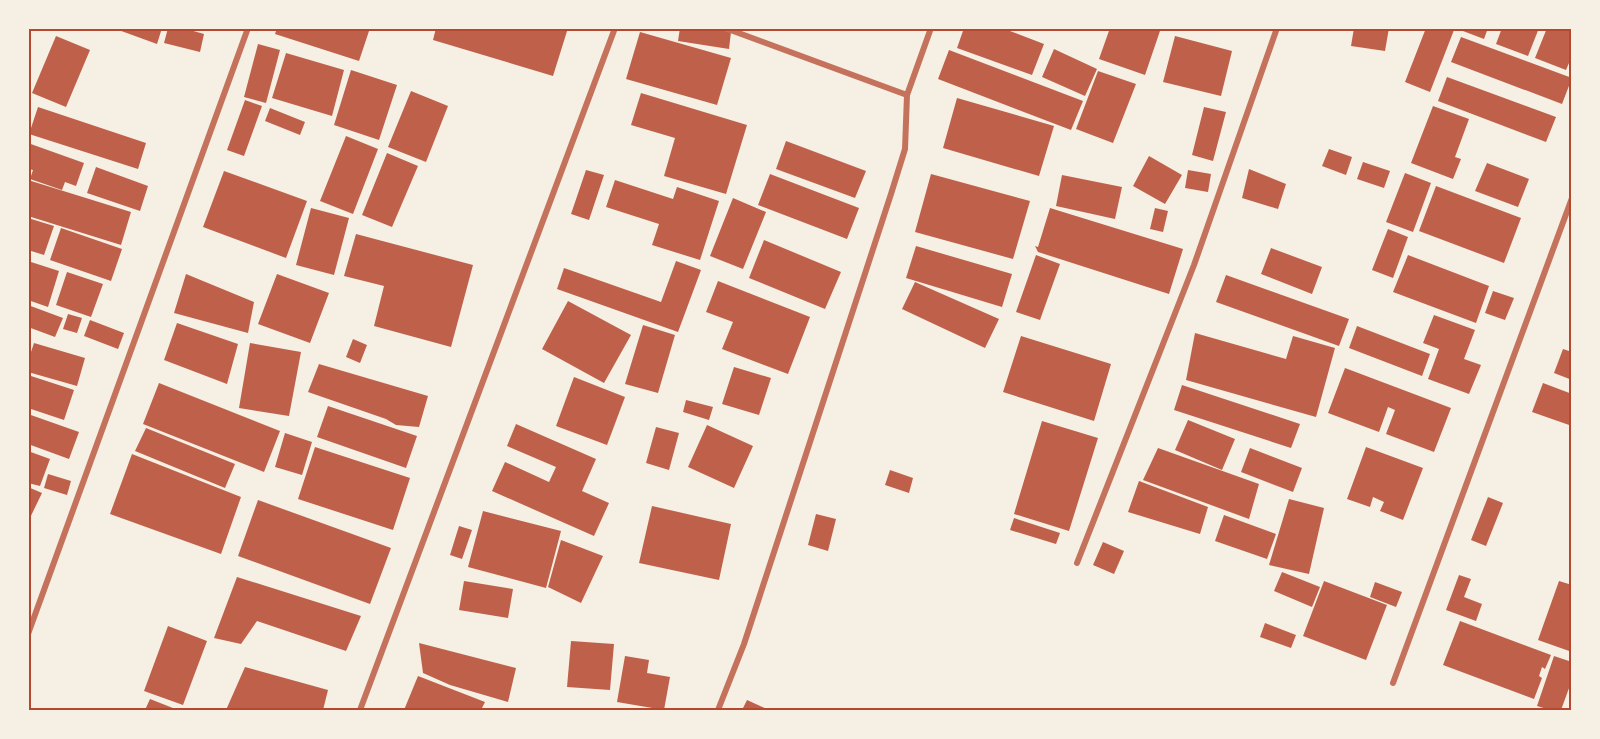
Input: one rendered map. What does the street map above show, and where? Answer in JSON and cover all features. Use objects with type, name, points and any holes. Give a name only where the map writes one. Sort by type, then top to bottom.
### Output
[{"type":"street","points":[[28,634],[248,28]]},
{"type":"street","points":[[360,711],[615,28]]},
{"type":"street","points":[[725,28],[907,95]]},
{"type":"street","points":[[718,711],[744,644],[905,149],[907,95],[931,28]]},
{"type":"street","points":[[1077,563],[1194,266],[1277,28]]},
{"type":"street","points":[[1393,683],[1572,198]]},
{"type":"building","points":[[113,28],[162,28],[157,44]]},
{"type":"building","points":[[168,28],[183,28],[204,34],[200,52],[164,43]]},
{"type":"building","points":[[277,28],[361,28],[369,31],[359,61],[275,34]]},
{"type":"building","points":[[436,28],[568,28],[553,76],[433,40]]},
{"type":"building","points":[[680,28],[708,28],[731,32],[729,49],[678,41]]},
{"type":"building","points":[[964,28],[1002,28],[1044,44],[1032,75],[957,48]]},
{"type":"building","points":[[1110,28],[1161,28],[1145,75],[1099,59]]},
{"type":"building","points":[[1354,28],[1389,28],[1385,51],[1351,46]]},
{"type":"building","points":[[1426,28],[1454,30],[1430,92],[1405,82]]},
{"type":"building","points":[[1455,28],[1488,28],[1484,39]]},
{"type":"building","points":[[1502,28],[1539,28],[1528,56],[1496,44]]},
{"type":"building","points":[[1547,28],[1563,28],[1572,31],[1572,56],[1566,70],[1535,58]]},
{"type":"building","points":[[640,32],[731,58],[717,105],[626,79]]},
{"type":"building","points":[[56,36],[90,50],[66,107],[32,93]]},
{"type":"building","points":[[1175,36],[1232,51],[1221,96],[1163,82]]},
{"type":"building","points":[[1461,37],[1572,78],[1562,104],[1451,62]]},
{"type":"building","points":[[258,44],[280,50],[266,103],[244,97]]},
{"type":"building","points":[[1054,49],[1097,69],[1085,96],[1042,77]]},
{"type":"building","points":[[949,50],[1083,101],[1071,130],[938,79]]},
{"type":"building","points":[[286,53],[344,70],[332,116],[272,98]]},
{"type":"building","points":[[351,70],[397,85],[379,140],[334,125]]},
{"type":"building","points":[[1098,71],[1136,84],[1113,143],[1076,129]]},
{"type":"building","points":[[1447,77],[1556,117],[1546,142],[1438,101]]},
{"type":"building","points":[[411,91],[448,106],[426,162],[388,147]]},
{"type":"building","points":[[641,93],[747,125],[726,194],[664,176],[675,138],[631,125]]},
{"type":"building","points":[[957,98],[1054,126],[1039,176],[943,148]]},
{"type":"building","points":[[245,100],[262,106],[244,156],[227,150]]},
{"type":"building","points":[[1433,106],[1469,119],[1455,157],[1461,159],[1453,179],[1411,163]]},
{"type":"building","points":[[38,107],[146,143],[138,169],[29,134]]},
{"type":"building","points":[[1204,107],[1226,112],[1213,161],[1192,155]]},
{"type":"building","points":[[270,108],[305,122],[300,135],[265,121]]},
{"type":"building","points":[[346,136],[378,149],[353,214],[320,201]]},
{"type":"building","points":[[786,141],[866,171],[855,198],[776,169]]},
{"type":"building","points":[[28,143],[84,163],[76,186],[65,182],[62,190],[30,179],[33,170],[28,169]]},
{"type":"building","points":[[1329,149],[1352,157],[1346,175],[1322,166]]},
{"type":"building","points":[[387,153],[418,166],[392,227],[362,215]]},
{"type":"building","points":[[1149,156],[1182,175],[1165,204],[1133,186]]},
{"type":"building","points":[[1363,162],[1390,171],[1384,188],[1357,179]]},
{"type":"building","points":[[1487,163],[1529,179],[1518,207],[1475,191]]},
{"type":"building","points":[[96,167],[148,186],[140,211],[87,193]]},
{"type":"building","points":[[1249,169],[1286,184],[1278,209],[1242,198]]},
{"type":"building","points":[[586,170],[604,175],[589,220],[571,214]]},
{"type":"building","points":[[1188,170],[1211,174],[1208,192],[1185,188]]},
{"type":"building","points":[[224,171],[307,201],[286,258],[203,227]]},
{"type":"building","points":[[1405,173],[1431,183],[1413,232],[1386,222]]},
{"type":"building","points":[[770,174],[859,208],[847,239],[758,205]]},
{"type":"building","points":[[931,174],[1030,201],[1013,259],[915,232]]},
{"type":"building","points":[[1062,175],[1122,187],[1115,219],[1056,206]]},
{"type":"building","points":[[28,180],[131,212],[121,245],[28,216]]},
{"type":"building","points":[[615,180],[673,199],[677,187],[719,201],[700,260],[652,245],[659,224],[606,207]]},
{"type":"building","points":[[1436,186],[1521,218],[1504,263],[1419,231]]},
{"type":"building","points":[[733,198],[766,212],[743,269],[710,256]]},
{"type":"building","points":[[311,208],[349,218],[334,275],[296,265]]},
{"type":"building","points":[[1050,208],[1183,249],[1169,294],[1038,252],[1035,246],[1038,247]]},
{"type":"building","points":[[1155,208],[1168,211],[1163,232],[1150,229]]},
{"type":"building","points":[[28,218],[54,226],[44,255],[28,250]]},
{"type":"building","points":[[61,228],[122,249],[111,281],[50,260]]},
{"type":"building","points":[[1388,229],[1408,237],[1393,278],[1372,270]]},
{"type":"building","points":[[356,234],[473,265],[451,347],[374,326],[384,286],[344,276]]},
{"type":"building","points":[[764,240],[841,272],[825,309],[749,278]]},
{"type":"building","points":[[916,246],[1012,274],[1002,307],[906,278]]},
{"type":"building","points":[[1271,248],[1322,267],[1312,294],[1261,274]]},
{"type":"building","points":[[1036,255],[1060,264],[1040,320],[1016,312]]},
{"type":"building","points":[[1408,255],[1489,286],[1476,323],[1393,292]]},
{"type":"building","points":[[676,261],[701,270],[678,332],[557,289],[564,268],[661,302]]},
{"type":"building","points":[[31,262],[59,271],[48,307],[28,300],[28,269]]},
{"type":"building","points":[[67,272],[103,284],[91,317],[56,305]]},
{"type":"building","points":[[186,274],[254,302],[248,333],[174,313]]},
{"type":"building","points":[[277,274],[329,293],[310,343],[258,324]]},
{"type":"building","points":[[1226,275],[1349,319],[1339,346],[1216,302]]},
{"type":"building","points":[[718,281],[810,317],[788,374],[722,349],[733,322],[706,312]]},
{"type":"building","points":[[915,282],[999,319],[985,348],[902,309]]},
{"type":"building","points":[[1493,291],[1514,298],[1505,320],[1485,313]]},
{"type":"building","points":[[568,301],[631,335],[604,383],[542,349]]},
{"type":"building","points":[[28,305],[63,318],[55,337],[28,327]]},
{"type":"building","points":[[68,314],[82,318],[77,333],[63,329]]},
{"type":"building","points":[[1434,315],[1475,330],[1464,359],[1481,365],[1469,394],[1428,379],[1439,349],[1423,343]]},
{"type":"building","points":[[90,320],[124,333],[118,349],[84,336]]},
{"type":"building","points":[[177,323],[238,344],[227,384],[164,360]]},
{"type":"building","points":[[643,325],[675,335],[658,393],[625,384]]},
{"type":"building","points":[[1357,326],[1430,354],[1422,376],[1349,348]]},
{"type":"building","points":[[1195,333],[1286,359],[1293,336],[1335,348],[1316,417],[1186,380]]},
{"type":"building","points":[[1021,336],[1111,364],[1094,421],[1003,392]]},
{"type":"building","points":[[353,339],[367,345],[360,363],[346,357]]},
{"type":"building","points":[[34,343],[85,358],[77,386],[28,372],[28,361]]},
{"type":"building","points":[[250,343],[301,352],[289,416],[239,408]]},
{"type":"building","points":[[1563,349],[1572,352],[1572,380],[1554,373]]},
{"type":"building","points":[[319,364],[428,396],[419,427],[396,425],[386,419],[308,392]]},
{"type":"building","points":[[734,367],[771,378],[759,415],[722,404]]},
{"type":"building","points":[[1345,368],[1451,408],[1434,452],[1386,434],[1395,410],[1388,407],[1379,432],[1328,413]]},
{"type":"building","points":[[28,375],[74,390],[64,420],[28,408]]},
{"type":"building","points":[[574,377],[625,397],[607,445],[556,426]]},
{"type":"building","points":[[159,383],[280,431],[264,472],[143,424]]},
{"type":"building","points":[[1543,383],[1572,394],[1572,426],[1532,412]]},
{"type":"building","points":[[1182,385],[1300,424],[1291,448],[1174,410]]},
{"type":"building","points":[[686,400],[713,407],[709,420],[683,412]]},
{"type":"building","points":[[328,406],[417,436],[406,468],[317,437]]},
{"type":"building","points":[[28,414],[79,432],[69,459],[28,444]]},
{"type":"building","points":[[1188,420],[1235,439],[1222,470],[1175,450]]},
{"type":"building","points":[[1042,421],[1098,438],[1069,531],[1014,514]]},
{"type":"building","points":[[516,424],[596,459],[582,491],[609,503],[594,536],[492,491],[505,462],[549,482],[556,467],[507,446]]},
{"type":"building","points":[[707,425],[753,446],[734,488],[688,467]]},
{"type":"building","points":[[656,427],[679,433],[669,470],[646,463]]},
{"type":"building","points":[[146,428],[235,464],[225,488],[135,451]]},
{"type":"building","points":[[285,433],[312,442],[302,475],[275,467]]},
{"type":"building","points":[[315,447],[410,478],[393,530],[298,499]]},
{"type":"building","points":[[1366,447],[1423,468],[1403,520],[1380,511],[1384,502],[1373,497],[1370,507],[1347,499]]},
{"type":"building","points":[[1158,448],[1259,484],[1249,519],[1143,480]]},
{"type":"building","points":[[1250,448],[1302,468],[1293,492],[1241,472]]},
{"type":"building","points":[[28,451],[50,459],[40,486],[28,483]]},
{"type":"building","points":[[132,454],[241,497],[221,554],[110,514]]},
{"type":"building","points":[[890,470],[913,478],[909,493],[885,485]]},
{"type":"building","points":[[48,474],[71,481],[67,495],[44,488]]},
{"type":"building","points":[[1139,481],[1208,507],[1200,534],[1128,512]]},
{"type":"building","points":[[28,487],[42,493],[28,522]]},
{"type":"building","points":[[1488,497],[1503,503],[1486,546],[1471,540]]},
{"type":"building","points":[[1289,499],[1324,508],[1309,574],[1269,565]]},
{"type":"building","points":[[258,500],[391,548],[370,604],[238,556]]},
{"type":"building","points":[[652,506],[731,524],[719,580],[639,563]]},
{"type":"building","points":[[483,511],[561,531],[546,588],[468,567]]},
{"type":"building","points":[[816,514],[836,519],[828,551],[808,545]]},
{"type":"building","points":[[1224,515],[1276,534],[1267,559],[1215,541]]},
{"type":"building","points":[[1014,518],[1060,533],[1056,544],[1010,530]]},
{"type":"building","points":[[459,526],[472,530],[462,559],[450,555]]},
{"type":"building","points":[[561,540],[603,556],[581,603],[548,587]]},
{"type":"building","points":[[1103,542],[1124,551],[1114,574],[1093,565]]},
{"type":"building","points":[[1282,572],[1320,587],[1312,607],[1274,591]]},
{"type":"building","points":[[1459,575],[1471,579],[1464,597],[1482,604],[1476,621],[1446,610]]},
{"type":"building","points":[[237,577],[361,616],[346,651],[257,621],[241,644],[214,638]]},
{"type":"building","points":[[464,581],[513,589],[508,618],[459,610]]},
{"type":"building","points":[[1324,581],[1387,605],[1366,660],[1303,636]]},
{"type":"building","points":[[1559,581],[1572,585],[1572,652],[1538,640]]},
{"type":"building","points":[[1375,582],[1402,592],[1396,607],[1370,597]]},
{"type":"building","points":[[1460,621],[1551,655],[1545,669],[1542,667],[1539,676],[1542,678],[1534,699],[1443,665]]},
{"type":"building","points":[[1265,623],[1296,635],[1291,648],[1260,637]]},
{"type":"building","points":[[168,626],[207,641],[183,705],[144,691]]},
{"type":"building","points":[[571,641],[614,644],[610,690],[567,687]]},
{"type":"building","points":[[419,643],[516,668],[508,702],[450,685],[423,673]]},
{"type":"building","points":[[625,656],[649,660],[647,673],[670,677],[664,710],[617,702]]},
{"type":"building","points":[[1554,656],[1572,662],[1572,680],[1561,710],[1550,710],[1537,706]]},
{"type":"building","points":[[245,667],[328,690],[323,710],[226,710]]},
{"type":"building","points":[[418,676],[485,702],[481,710],[404,710]]},
{"type":"building","points":[[150,699],[178,710],[145,710]]},
{"type":"building","points":[[747,700],[769,710],[742,710]]}]
